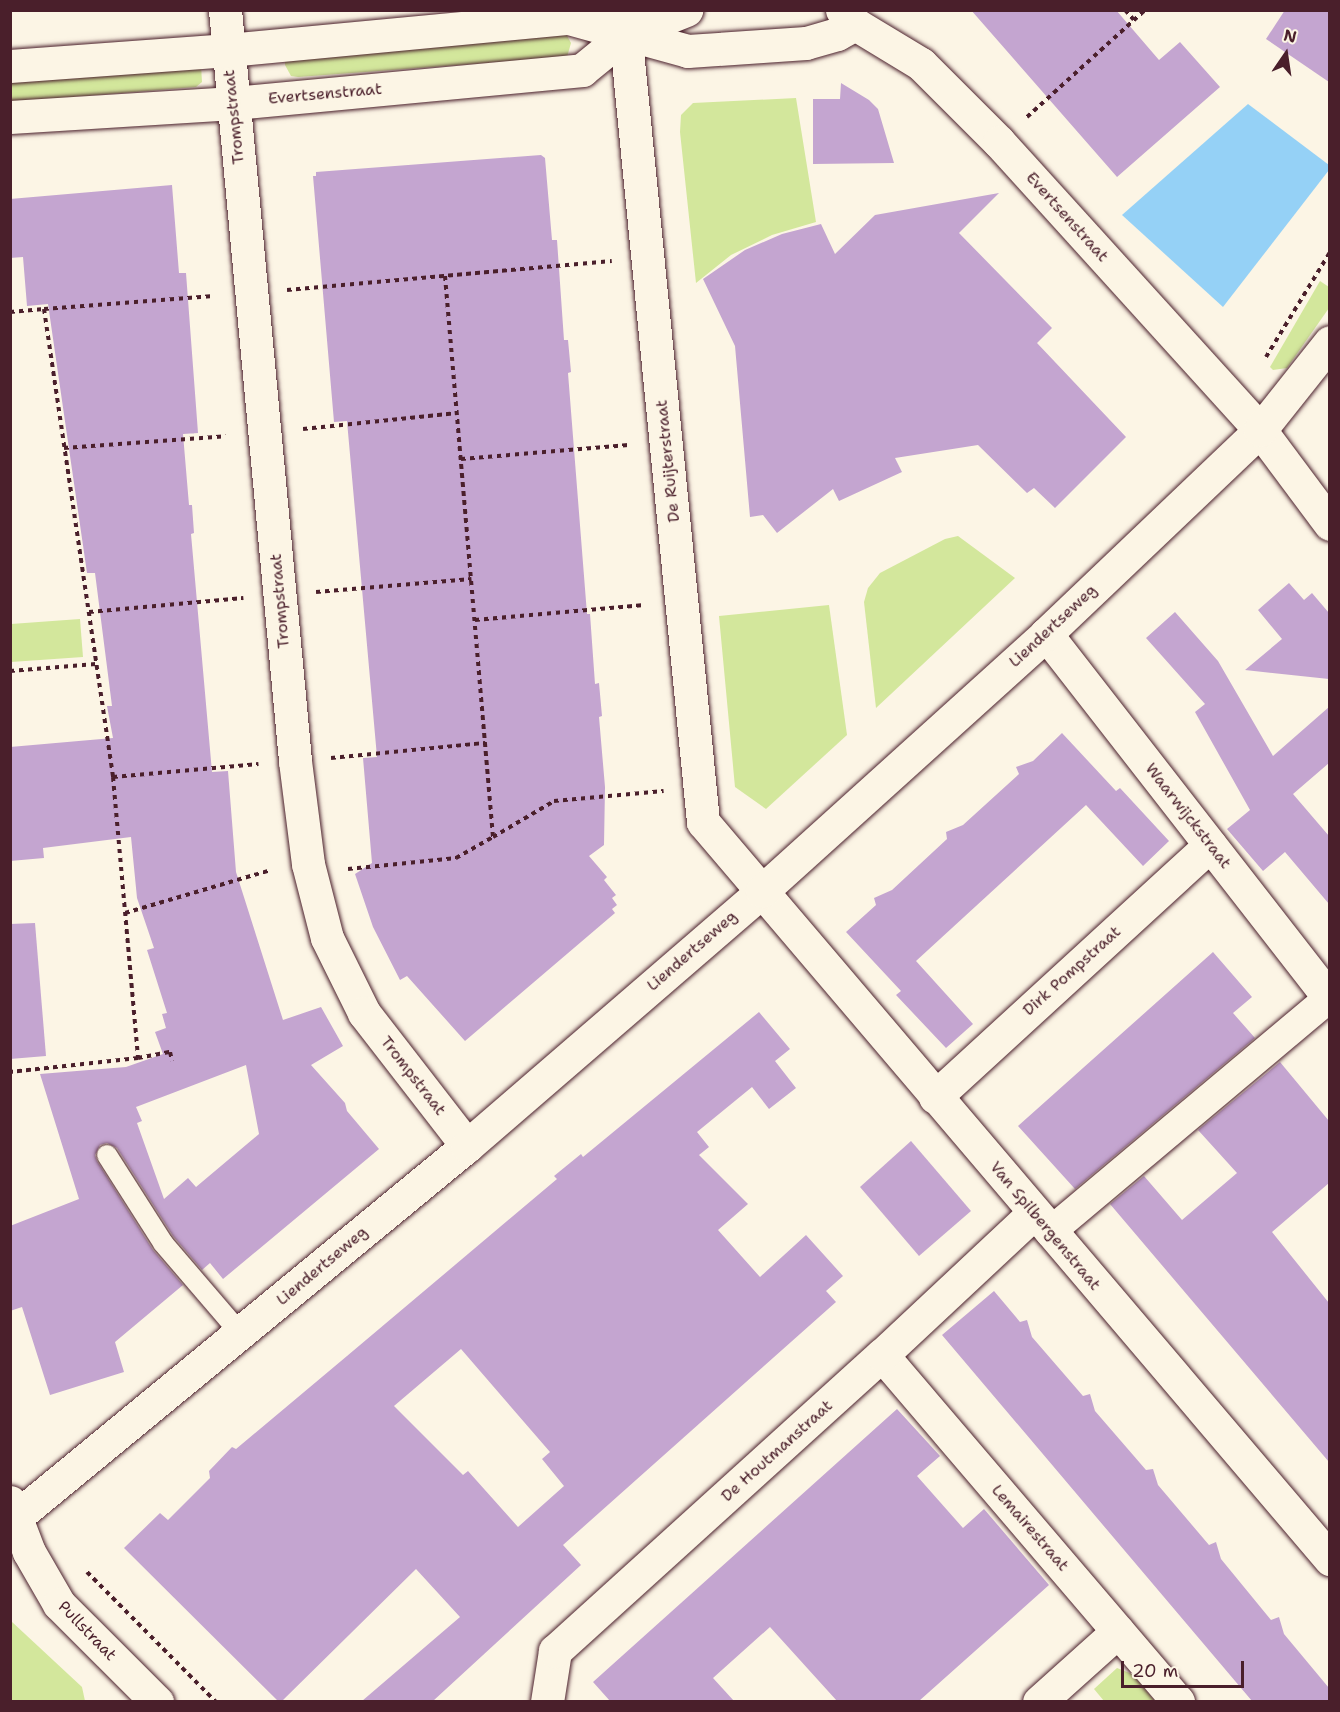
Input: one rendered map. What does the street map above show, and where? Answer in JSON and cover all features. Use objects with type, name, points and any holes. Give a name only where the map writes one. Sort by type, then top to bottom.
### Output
[{"type":"street","name":"Trompstraat","points":[[225,10],[295,761],[308,867],[327,938],[364,1013],[467,1146]]},
{"type":"street","name":"Evertsenstraat","points":[[10,66],[228,50],[569,18],[624,22],[686,10]]},
{"type":"street","name":"Evertsenstraat","points":[[624,22],[688,51],[806,43],[837,34],[852,15],[921,64],[999,142],[1260,430],[1329,524]]},
{"type":"street","name":"Evertsenstraat","points":[[10,117],[234,103],[582,70],[624,22]]},
{"type":"street","name":"De Ruijterstraat","points":[[624,22],[704,822],[762,891]]},
{"type":"street","name":"Liendertseweg","points":[[12,1514],[241,1334],[467,1146],[762,891],[1046,634],[1260,430],[1329,342]]},
{"type":"street","name":"Waarwijckstraat","points":[[1046,634],[1329,999]]},
{"type":"street","name":"Dirk Pompstraat","points":[[935,1097],[1210,845]]},
{"type":"street","name":"Van Spilbergenstraat","points":[[762,891],[1329,1559]]},
{"type":"street","points":[[1042,1223],[1329,999]]},
{"type":"street","name":"De Houtmanstraat","points":[[551,1699],[555,1651],[882,1355],[1042,1223]]},
{"type":"street","name":"Lemairestraat","points":[[882,1355],[1178,1701]]},
{"type":"street","name":"Pullstraat","points":[[12,1514],[29,1552],[59,1604],[157,1701]]},
{"type":"street","points":[[1039,1701],[1118,1631]]},
{"type":"lane","points":[[107,1155],[163,1243],[241,1334]]},
{"type":"path","points":[[1125,10],[1134,20]]},
{"type":"path","points":[[999,142],[1145,10]]},
{"type":"path","points":[[10,312],[648,258]]},
{"type":"path","points":[[445,276],[493,837]]},
{"type":"path","points":[[44,309],[113,777],[138,1058]]},
{"type":"path","points":[[64,448],[265,433],[457,413]]},
{"type":"path","points":[[461,459],[666,441]]},
{"type":"path","points":[[88,612],[471,579]]},
{"type":"path","points":[[475,620],[682,602]]},
{"type":"path","points":[[10,671],[96,664]]},
{"type":"path","points":[[113,777],[485,743]]},
{"type":"path","points":[[125,913],[308,867],[456,858],[554,801],[700,788]]},
{"type":"path","points":[[10,1072],[138,1058],[170,1052],[172,1061]]},
{"type":"green space","points":[[565,32],[571,43],[567,57],[298,77],[291,76],[285,65],[285,60]]},
{"type":"green space","points":[[201,65],[202,82],[196,87],[11,102],[11,76]]},
{"type":"green space","points":[[796,98],[816,222],[772,235],[731,255],[696,283],[680,132],[681,115],[693,103]]},
{"type":"green space","points":[[1320,281],[1329,287],[1329,308],[1287,368],[1273,370],[1270,367]]},
{"type":"green space","points":[[958,536],[1015,578],[876,708],[864,602],[868,588],[880,573],[945,539]]},
{"type":"green space","points":[[829,605],[847,735],[766,809],[735,787],[719,616]]},
{"type":"green space","points":[[80,619],[83,657],[11,662],[11,624]]},
{"type":"green space","points":[[11,1621],[82,1687],[85,1701],[11,1701]]},
{"type":"green space","points":[[1117,1668],[1132,1674],[1155,1701],[1104,1701],[1094,1689]]},
{"type":"water","points":[[1248,104],[1329,165],[1329,170],[1223,307],[1122,215]]},
{"type":"building","points":[[971,10],[1116,10],[1159,60],[1180,42],[1220,87],[1117,177]]},
{"type":"building","points":[[1285,10],[1329,10],[1329,82],[1266,39]]},
{"type":"building","points":[[841,83],[869,100],[878,109],[894,163],[813,164],[813,99],[840,99]]},
{"type":"building","points":[[541,155],[545,158],[552,240],[557,240],[564,340],[568,340],[571,372],[568,373],[587,614],[590,614],[595,684],[599,683],[602,716],[599,717],[605,787],[604,845],[589,856],[607,877],[604,880],[616,895],[612,898],[617,905],[612,909],[615,913],[465,1041],[407,976],[400,980],[373,927],[355,874],[372,863],[363,758],[377,757],[347,421],[334,422],[313,176],[316,176],[316,172]]},
{"type":"building","points":[[172,185],[179,273],[186,273],[198,433],[183,434],[189,505],[192,505],[194,533],[191,534],[212,772],[228,771],[236,872],[283,1020],[321,1007],[343,1046],[311,1065],[345,1103],[347,1111],[379,1149],[223,1279],[210,1263],[202,1270],[173,1236],[117,1148],[107,1143],[100,1145],[95,1155],[97,1161],[153,1250],[183,1285],[115,1342],[124,1372],[50,1395],[22,1307],[10,1311],[10,1226],[79,1199],[40,1074],[126,1067],[163,1054],[155,1032],[166,1028],[162,1014],[167,1013],[147,950],[154,948],[137,898],[131,837],[43,848],[44,858],[10,861],[10,747],[113,738],[107,706],[112,706],[95,573],[87,573],[48,304],[27,306],[23,257],[10,258],[10,199]],"holes":[[[246,1065],[259,1134],[196,1187],[188,1178],[164,1199],[137,1123],[142,1121],[136,1107]]]},
{"type":"building","points":[[999,193],[959,233],[1052,328],[1037,343],[1126,437],[1055,508],[1034,488],[1027,493],[978,445],[895,458],[902,472],[839,501],[833,489],[777,533],[763,515],[750,517],[735,346],[703,279],[745,250],[782,234],[821,224],[835,254],[875,215]]},
{"type":"building","points":[[1289,583],[1304,600],[1312,593],[1329,613],[1329,679],[1245,670],[1282,639],[1258,610]]},
{"type":"building","points":[[1175,612],[1218,661],[1273,756],[1329,707],[1329,763],[1293,794],[1329,836],[1329,904],[1285,852],[1263,871],[1227,829],[1250,810],[1195,712],[1205,704],[1146,638]]},
{"type":"building","points":[[1062,733],[1116,791],[1120,788],[1169,841],[1143,866],[1086,805],[916,961],[973,1024],[946,1048],[896,995],[901,991],[846,932],[876,905],[874,898],[892,890],[947,839],[946,832],[963,825],[1019,774],[1016,767],[1033,761]]},
{"type":"building","points":[[35,923],[46,1056],[10,1059],[10,924]]},
{"type":"building","points":[[1213,952],[1252,997],[1233,1013],[1255,1038],[1075,1189],[1018,1126]]},
{"type":"building","points":[[759,1012],[790,1049],[775,1061],[796,1088],[769,1109],[752,1087],[697,1132],[709,1147],[699,1155],[748,1204],[718,1230],[760,1277],[806,1235],[843,1276],[826,1291],[836,1302],[563,1545],[581,1565],[433,1701],[362,1701],[460,1617],[416,1569],[282,1701],[278,1701],[124,1548],[160,1513],[168,1520],[210,1478],[209,1471],[232,1447],[236,1449],[557,1179],[554,1176],[581,1154],[583,1157]],"holes":[[[461,1349],[550,1452],[542,1459],[564,1486],[518,1527],[468,1471],[463,1475],[394,1406]]]},
{"type":"building","points":[[1280,1062],[1329,1121],[1329,1183],[1272,1232],[1329,1303],[1329,1462],[1110,1204],[1144,1176],[1182,1220],[1237,1173],[1198,1130]]},
{"type":"building","points":[[911,1141],[971,1211],[919,1256],[860,1187]]},
{"type":"building","points":[[994,1291],[1020,1322],[1027,1320],[1032,1337],[1083,1396],[1090,1394],[1095,1411],[1146,1470],[1153,1469],[1158,1485],[1209,1545],[1216,1542],[1221,1559],[1271,1620],[1279,1617],[1284,1634],[1329,1688],[1329,1701],[1252,1701],[942,1335]]},
{"type":"building","points":[[897,1409],[940,1456],[917,1476],[963,1528],[984,1509],[1049,1585],[919,1701],[837,1701],[770,1627],[713,1678],[734,1701],[610,1701],[593,1682]]}]
